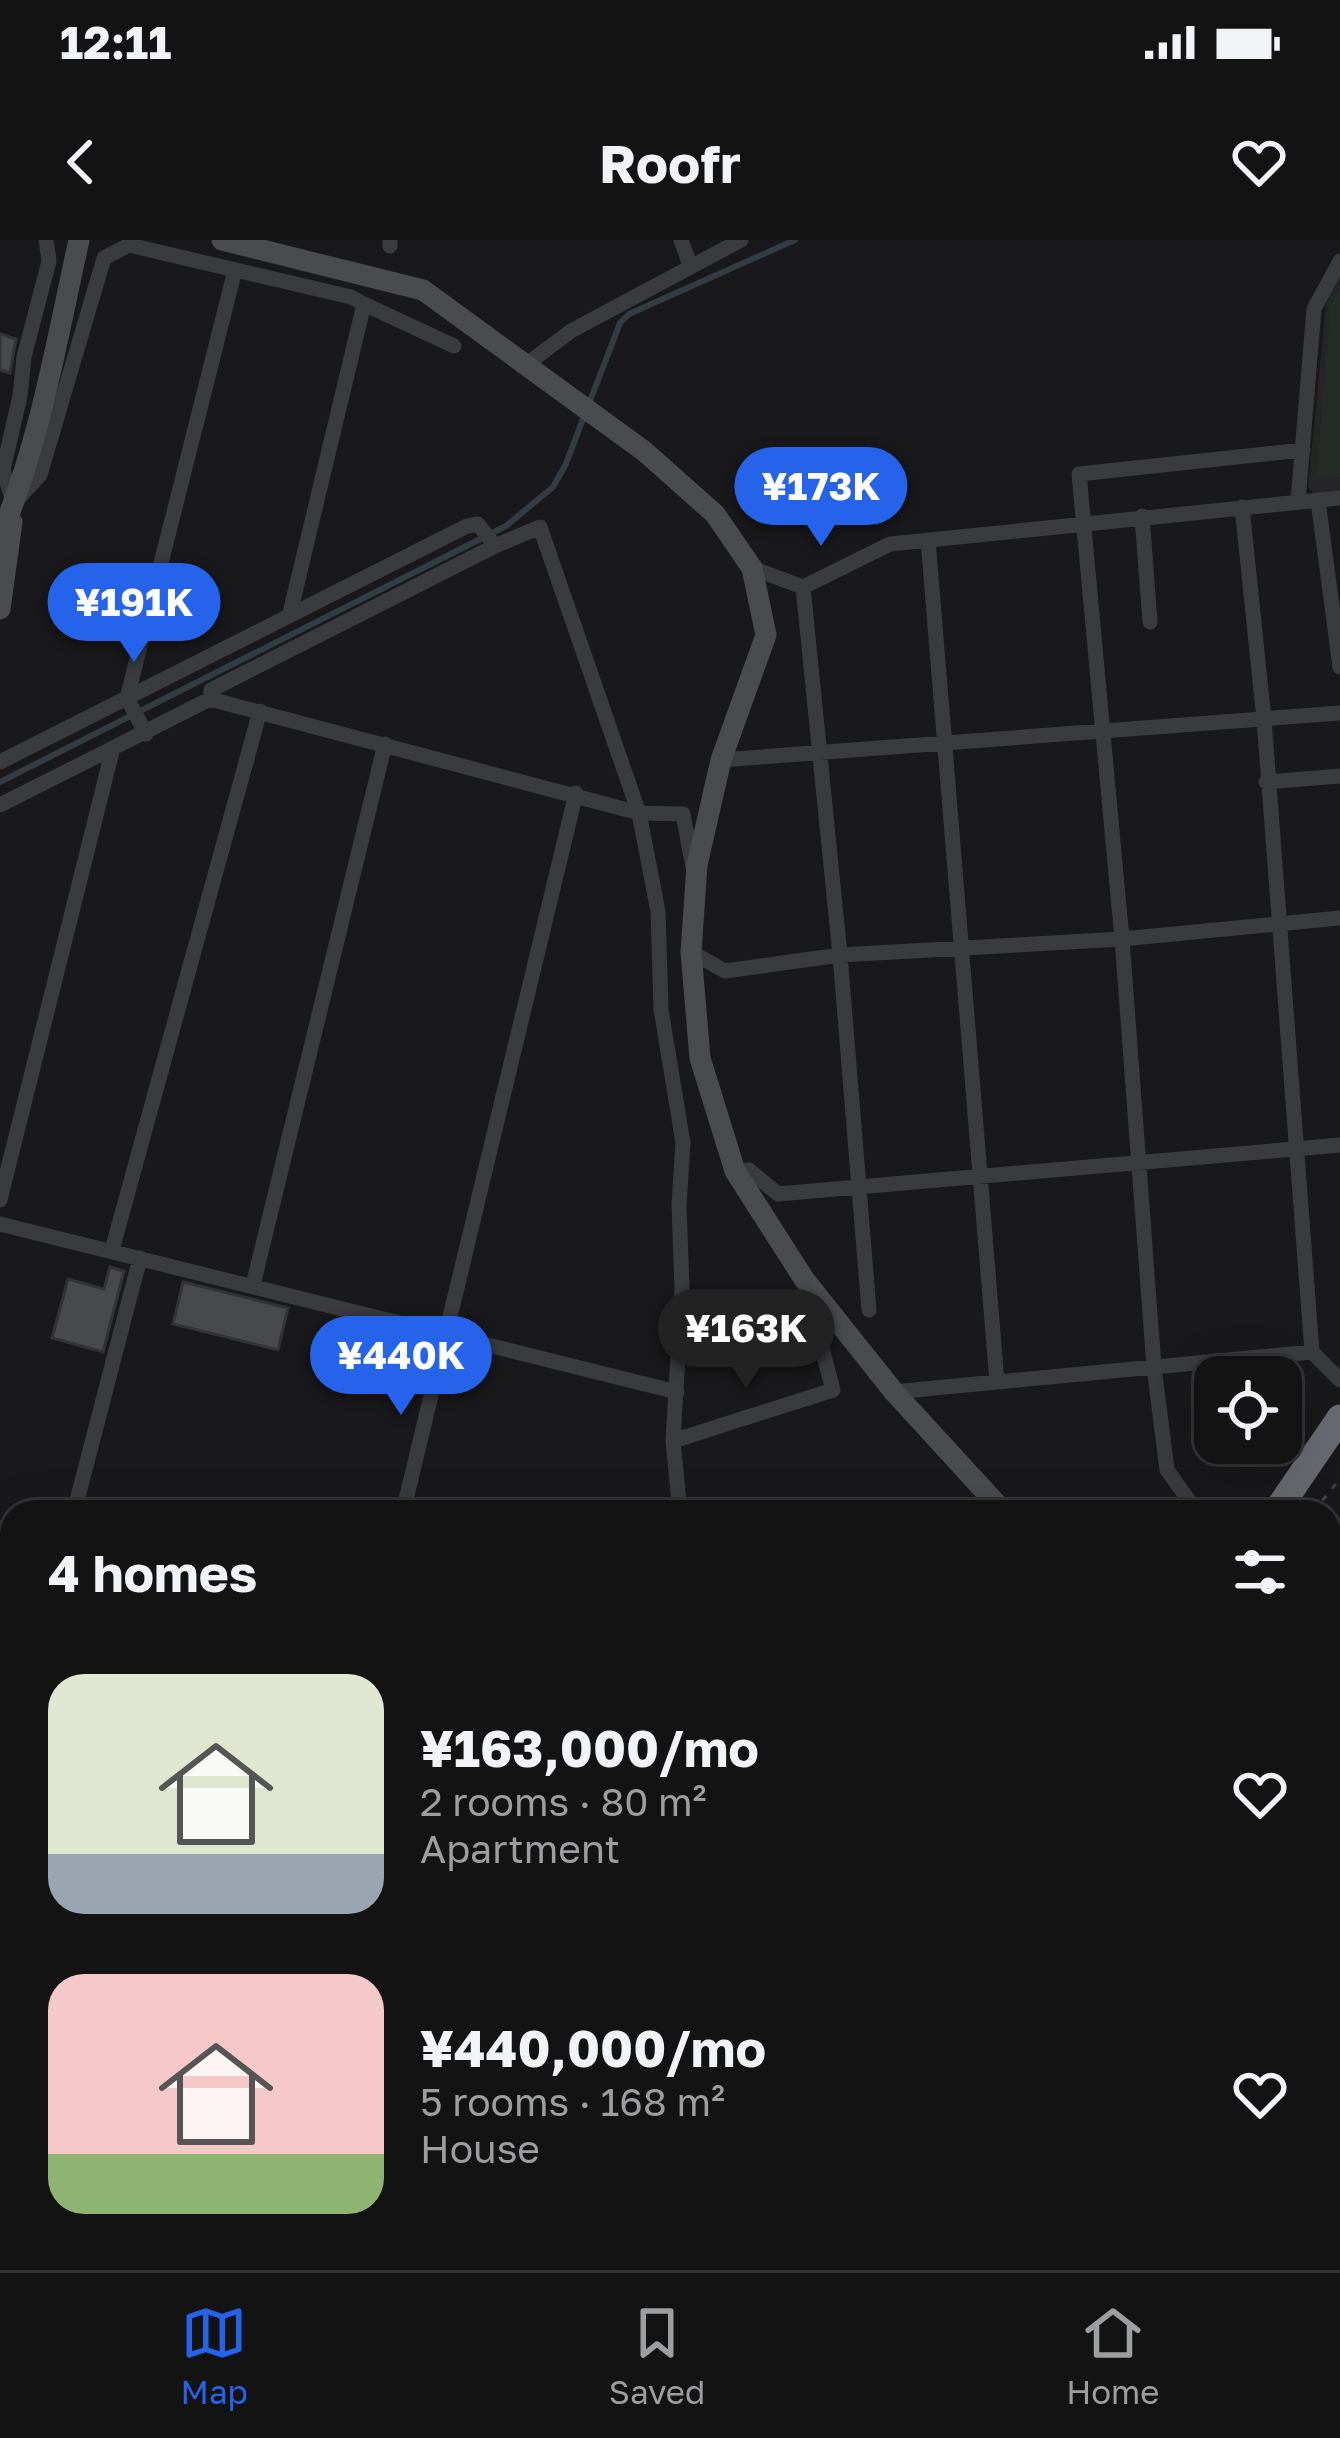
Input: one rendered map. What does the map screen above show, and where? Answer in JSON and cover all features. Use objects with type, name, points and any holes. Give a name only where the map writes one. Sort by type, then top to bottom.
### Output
[{"type":"highway","points":[[1284,1500],[1340,1418]]},
{"type":"street","points":[[0,609],[7,502],[3,470],[24,357],[49,261],[46,240]]},
{"type":"street","points":[[0,537],[80,240]]},
{"type":"street","points":[[222,240],[423,290],[644,451],[715,514],[752,568],[766,635],[722,760],[696,884],[692,952],[700,1058],[735,1171],[804,1279],[894,1392],[993,1500]]},
{"type":"street","points":[[681,240],[690,266]]},
{"type":"street","points":[[527,364],[571,331],[741,240]]},
{"type":"street","points":[[7,502],[40,475],[104,258],[129,245],[351,297],[454,346]]},
{"type":"street","points":[[1298,501],[1314,310],[1340,262]]},
{"type":"street","points":[[143,729],[128,700],[235,270]]},
{"type":"street","points":[[290,613],[364,304]]},
{"type":"street","points":[[1189,1500],[1168,1470],[1154,1366],[1122,939],[1079,474],[1303,451]]},
{"type":"street","points":[[752,568],[803,586],[890,544],[1340,498]]},
{"type":"street","points":[[1318,500],[1340,667]]},
{"type":"street","points":[[1242,506],[1264,719],[1312,1352],[1340,1380]]},
{"type":"street","points":[[1142,517],[1150,622]]},
{"type":"street","points":[[0,762],[467,526],[478,524],[490,539]]},
{"type":"street","points":[[210,699],[211,690],[490,539],[540,527],[639,813],[658,911],[661,1010],[683,1143],[674,1441],[679,1500]]},
{"type":"street","points":[[928,540],[997,1382]]},
{"type":"street","points":[[803,586],[861,1187],[868,1310]]},
{"type":"street","points":[[0,805],[210,699],[639,813],[683,814],[696,884]]},
{"type":"street","points":[[112,1250],[260,711]]},
{"type":"street","points":[[722,760],[1340,713]]},
{"type":"street","points":[[253,1285],[385,744]]},
{"type":"street","points":[[0,1200],[112,752]]},
{"type":"street","points":[[1266,782],[1340,776]]},
{"type":"street","points":[[406,1500],[576,793]]},
{"type":"street","points":[[692,952],[725,971],[840,955],[1122,939],[1340,917]]},
{"type":"street","points":[[735,1171],[749,1170],[778,1193],[1340,1145]]},
{"type":"street","points":[[0,1224],[677,1392]]},
{"type":"street","points":[[77,1500],[140,1258]]},
{"type":"street","points":[[674,1441],[833,1390],[804,1279]]},
{"type":"street","points":[[894,1392],[1312,1352]]},
{"type":"shaded area","points":[[1340,277],[1340,491],[1313,494],[1308,486],[1326,304]]},
{"type":"shaded area","points":[[1340,289],[1340,477],[1316,479],[1331,304]]},
{"type":"building","points":[[0,334],[16,339],[10,373],[0,370]]},
{"type":"building","points":[[110,1267],[124,1271],[103,1352],[52,1338],[68,1279],[104,1289]]},
{"type":"building","points":[[183,1282],[288,1308],[278,1350],[173,1324]]},
{"type":"waterway","points":[[0,782],[506,526],[553,487],[620,323],[629,314],[795,240]]}]
